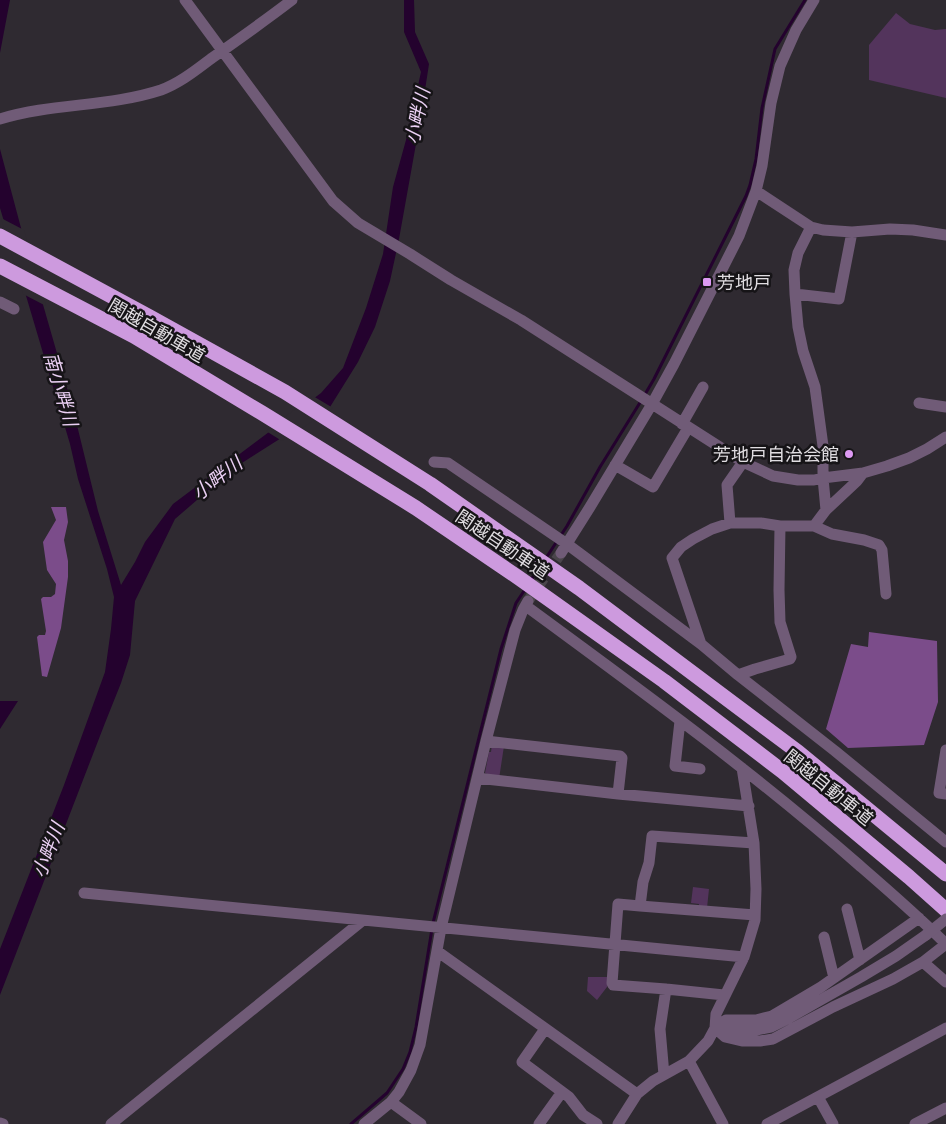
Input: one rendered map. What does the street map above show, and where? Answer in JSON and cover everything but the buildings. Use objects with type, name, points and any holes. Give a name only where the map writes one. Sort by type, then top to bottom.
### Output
[{"type":"highway","name":"関越自動車道","points":[[0,236],[42,257],[285,392],[430,484],[579,588],[790,746],[946,874]]},
{"type":"highway","name":"関越自動車道","points":[[4,268],[134,336],[262,413],[416,508],[519,578],[664,681],[782,771],[946,910]]},
{"type":"street","points":[[185,0],[333,201],[358,223],[521,320],[743,462],[773,476],[814,480],[863,473],[909,458],[945,442]]},
{"type":"street","points":[[4,118],[48,109],[141,95],[162,89],[185,78],[292,0]]},
{"type":"street","points":[[564,548],[678,356],[739,236],[756,191],[762,166],[771,102],[780,66],[796,30],[814,0]]},
{"type":"street","points":[[756,191],[811,227],[836,232],[890,229],[946,235]]},
{"type":"street","points":[[811,227],[798,253],[794,270],[795,294],[798,327],[817,403],[823,446],[826,510]]},
{"type":"street","points":[[795,294],[839,299],[852,232]]},
{"type":"street","points":[[0,302],[14,308]]},
{"type":"street","points":[[615,465],[653,487],[703,387]]},
{"type":"street","points":[[919,403],[946,408]]},
{"type":"street","points":[[434,462],[448,463],[564,548],[701,644],[946,842]]},
{"type":"street","points":[[730,523],[728,485],[743,462]]},
{"type":"street","points":[[814,526],[826,510],[863,473]]},
{"type":"street","points":[[701,644],[672,558],[681,547],[693,539],[712,529],[730,523],[814,526],[832,534],[879,545],[882,550],[886,594]]},
{"type":"street","points":[[738,675],[790,660],[791,657],[780,622],[780,526]]},
{"type":"street","points":[[364,1124],[391,1102],[399,1092],[411,1070],[420,1045],[441,928],[477,778],[515,630],[527,604],[742,768],[825,836],[946,944],[923,962],[773,1039],[742,1041],[725,1037],[715,1028]]},
{"type":"street","points":[[680,721],[675,766],[700,769]]},
{"type":"street","points":[[486,741],[620,756],[622,758],[618,794]]},
{"type":"street","points":[[946,749],[939,793],[946,794]]},
{"type":"street","points":[[618,1124],[637,1094],[653,1081],[689,1061],[708,1041],[715,1028],[716,1014],[724,995],[744,957],[755,920],[756,888],[754,843],[742,768]]},
{"type":"street","points":[[477,778],[749,806]]},
{"type":"street","points":[[640,906],[643,882],[649,863],[652,836],[754,843]]},
{"type":"street","points":[[84,893],[744,957]]},
{"type":"street","points":[[724,995],[613,986],[618,904],[755,915]]},
{"type":"street","points":[[847,908],[860,960]]},
{"type":"street","points":[[715,1028],[726,1020],[756,1020],[772,1016],[834,978],[919,918]]},
{"type":"street","points":[[715,1028],[756,1030],[771,1027],[896,956],[946,919]]},
{"type":"street","points":[[111,1124],[362,920]]},
{"type":"street","points":[[824,938],[834,978]]},
{"type":"street","points":[[437,951],[637,1094]]},
{"type":"street","points":[[923,962],[946,982]]},
{"type":"street","points":[[664,1075],[660,1029],[666,989]]},
{"type":"street","points":[[767,1124],[946,1028]]},
{"type":"street","points":[[545,1029],[522,1062],[562,1092],[583,1115],[597,1124]]},
{"type":"street","points":[[689,1061],[723,1124]]},
{"type":"street","points":[[539,1124],[562,1092]]},
{"type":"street","points":[[818,1097],[833,1124]]},
{"type":"street","points":[[391,1102],[421,1124]]},
{"type":"street","points":[[916,1124],[946,1108]]},
{"type":"shaded area","points":[[896,13],[910,24],[935,30],[946,29],[946,98],[869,80],[869,45]]},
{"type":"shaded area","points":[[51,507],[66,507],[68,522],[64,540],[68,561],[68,577],[61,628],[47,677],[42,676],[37,637],[45,635],[46,631],[41,599],[55,594],[56,584],[47,570],[43,542],[56,520]]},
{"type":"shaded area","points":[[869,632],[937,641],[938,702],[924,745],[848,748],[826,729],[851,644],[868,647]]},
{"type":"shaded area","points":[[492,744],[504,746],[499,779],[485,773]]},
{"type":"shaded area","points":[[693,887],[709,889],[707,908],[691,903]]},
{"type":"shaded area","points":[[588,977],[607,977],[607,987],[597,1000],[587,991]]},
{"type":"water","points":[[0,0],[10,0],[0,53]]},
{"type":"water","points":[[404,0],[414,0],[415,32],[429,64],[399,239],[390,281],[375,327],[358,362],[330,407],[234,468],[175,519],[135,601],[130,655],[121,683],[0,995],[0,949],[64,785],[105,672],[114,597],[0,208],[0,149],[73,409],[98,511],[121,585],[145,542],[173,504],[321,393],[343,368],[366,308],[383,254],[393,187],[406,140],[421,72],[404,32]]},
{"type":"water","points":[[0,701],[18,701],[0,729]]},
{"type":"pier","points":[[1,218],[24,230],[46,306],[23,294]]},
{"type":"pier","points":[[313,396],[333,408],[282,441],[266,431]]},
{"type":"waterway","points":[[644,396],[746,196],[756,159],[762,108],[775,49],[805,0]]},
{"type":"waterway","points":[[546,558],[641,401]]},
{"type":"waterway","points":[[530,581],[541,565]]},
{"type":"waterway","points":[[433,923],[501,649],[516,603],[526,588]]},
{"type":"waterway","points":[[351,1124],[387,1093],[403,1069],[410,1052],[416,1027],[432,929]]},
{"type":"tunnel","points":[[528,601],[561,553]]},
{"type":"place","name":"芳地戸","points":[[707,282]]},
{"type":"place","name":"芳地戸自治会館","points":[[849,454]]},
{"type":"water label","name":"小畔川","points":[[417,116]]},
{"type":"water label","name":"南小畔川","points":[[61,389]]},
{"type":"water label","name":"小畔川","points":[[217,478]]},
{"type":"water label","name":"小畔川","points":[[48,850]]}]
